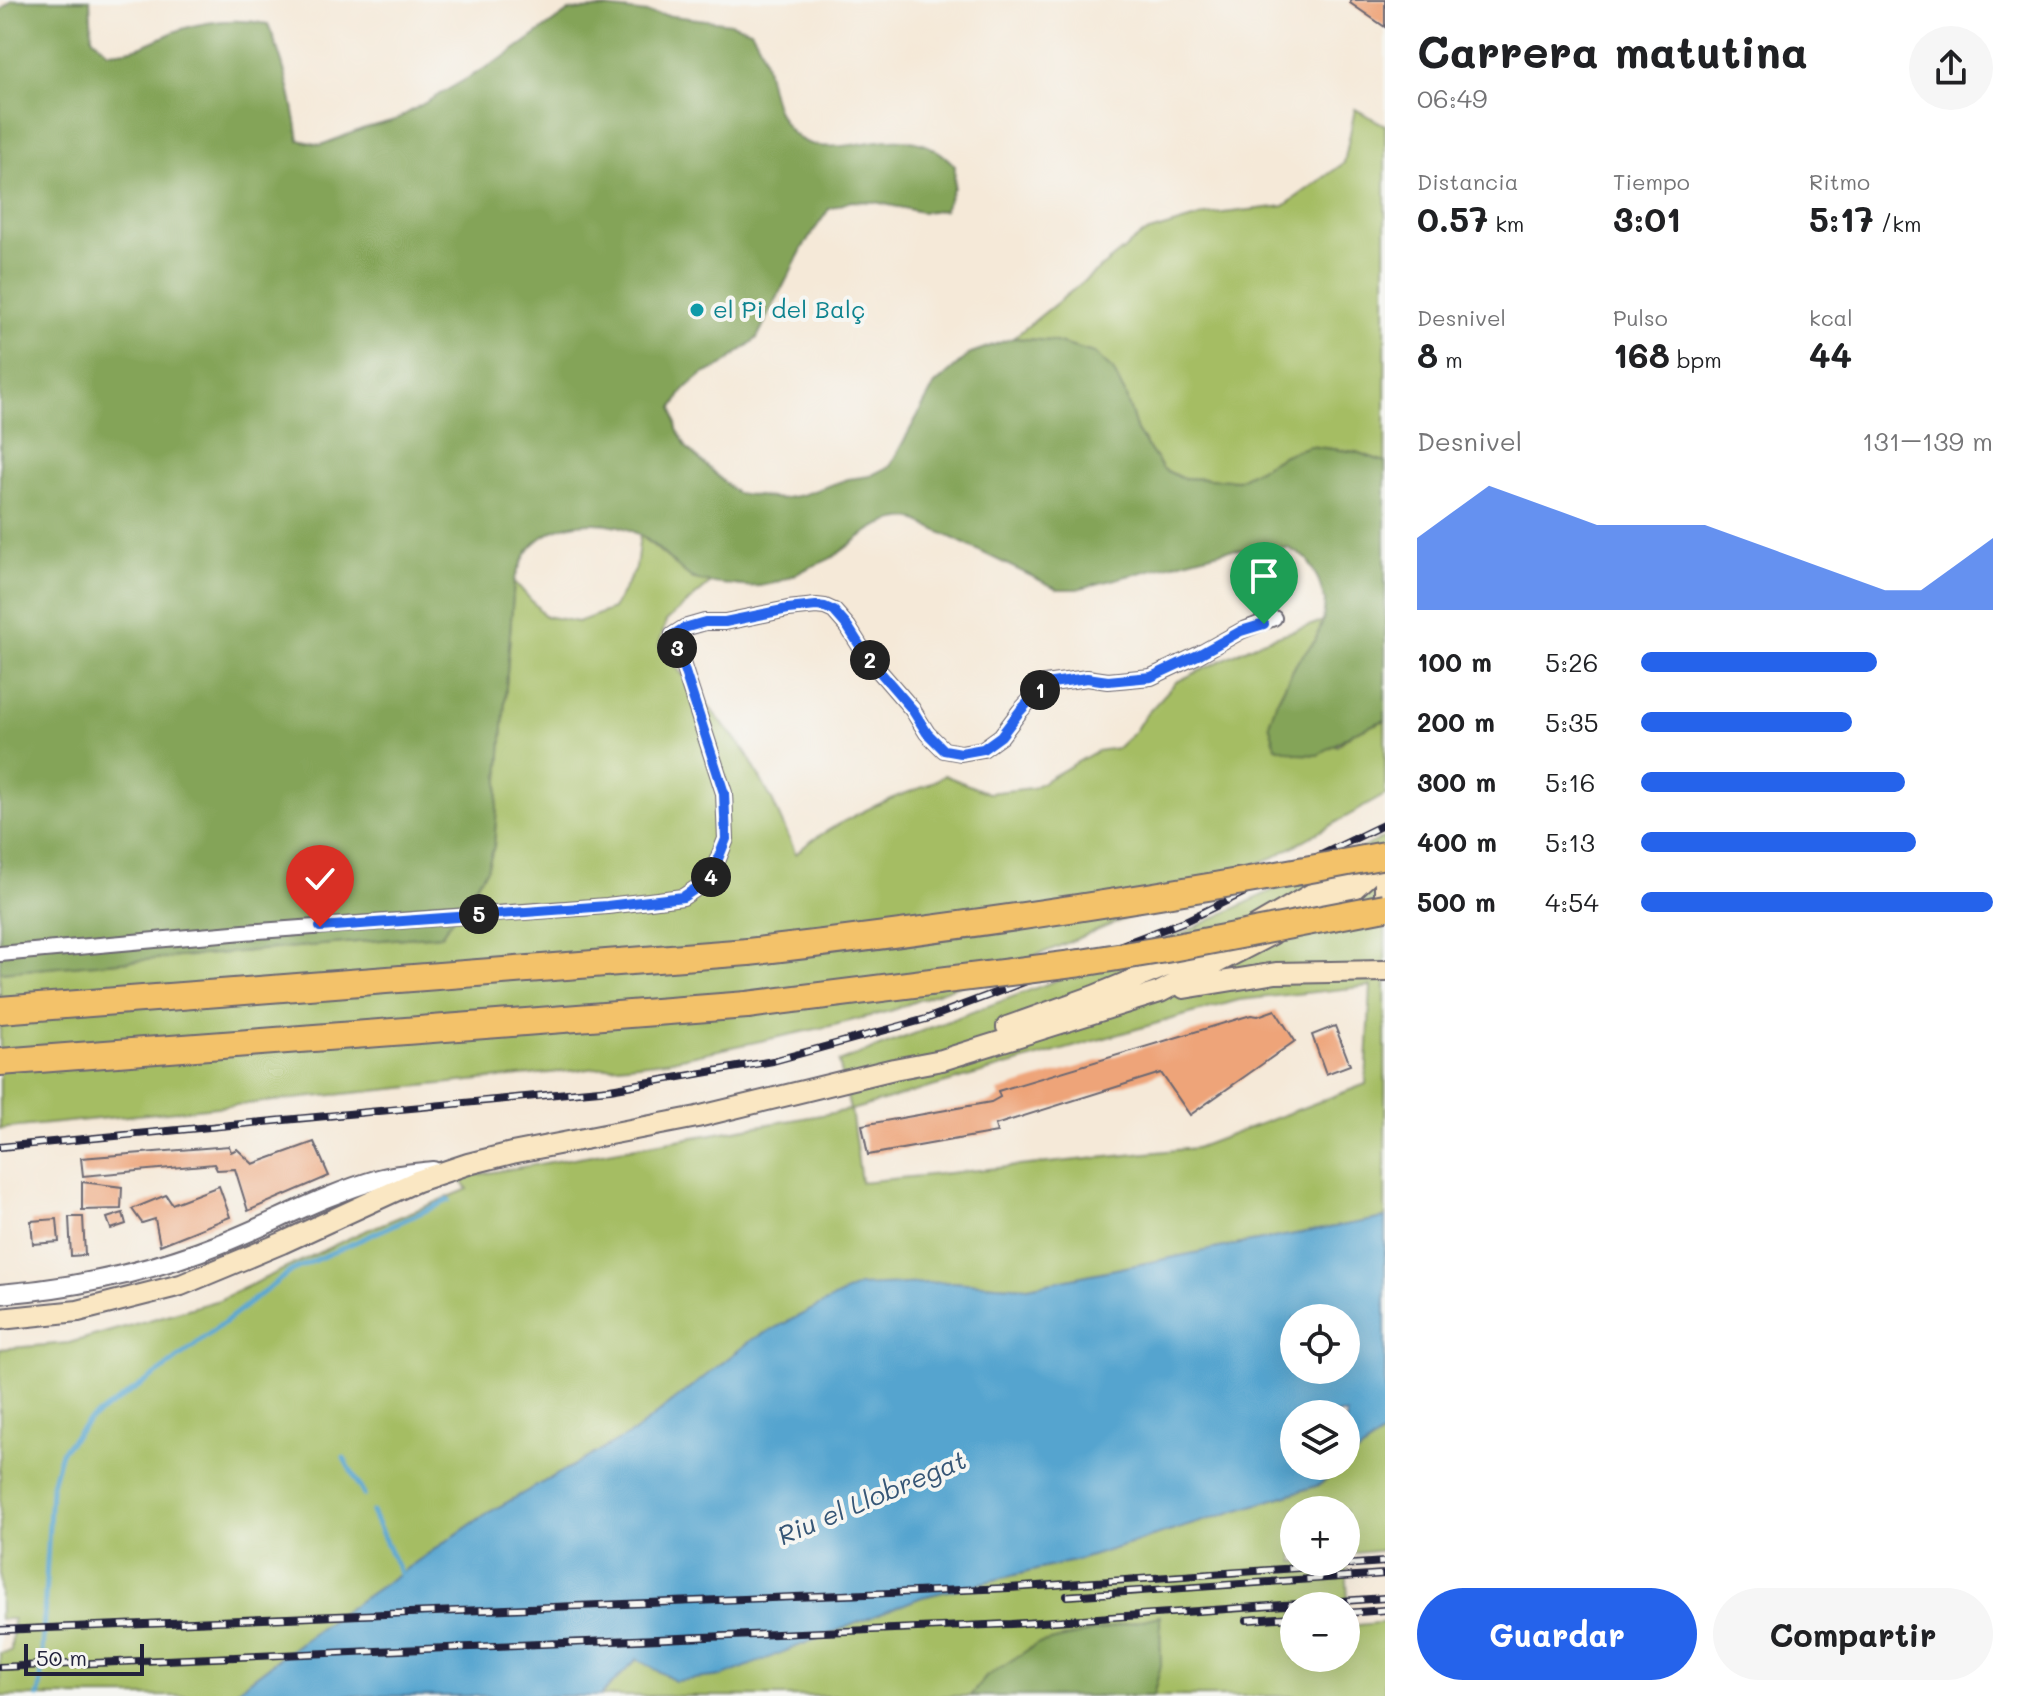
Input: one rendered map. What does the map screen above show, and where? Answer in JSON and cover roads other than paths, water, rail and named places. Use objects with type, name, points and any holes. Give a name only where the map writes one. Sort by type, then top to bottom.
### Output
[{"type":"highway","points":[[0,1010],[748,952],[954,928],[1385,858]]},
{"type":"highway","points":[[0,1062],[747,1005],[1081,963],[1385,905]]},
{"type":"main road","points":[[1160,992],[1348,894],[1385,858]]},
{"type":"main road","points":[[894,1069],[1168,968],[1239,936],[1336,880],[1385,858]]},
{"type":"main road","points":[[1385,876],[1385,905]]},
{"type":"main road","points":[[0,1319],[78,1311],[181,1285],[448,1169],[512,1153],[713,1113],[942,1060],[1160,992],[1265,974],[1385,971]]},
{"type":"street","points":[[0,954],[244,932],[607,906],[683,897],[710,879],[726,839],[724,793],[673,635],[705,622],[751,618],[816,606],[834,611],[877,669],[912,709],[927,733],[944,750],[961,753],[983,749],[1001,736],[1045,684],[1087,678],[1108,681],[1151,677],[1241,631],[1274,618]]},
{"type":"street","points":[[0,1294],[77,1285],[161,1265],[381,1179],[448,1169]]},
{"type":"water","name":"Riu el Llobregat","points":[[1385,1218],[1385,1432],[1360,1452],[1360,1400],[1280,1400],[1280,1480],[1325,1480],[1319,1485],[1078,1560],[922,1597],[723,1676],[675,1681],[637,1659],[600,1696],[229,1696],[320,1628],[486,1514],[634,1432],[753,1339],[858,1286],[951,1282],[1028,1287]]},
{"type":"waterway","points":[[38,1696],[51,1488],[61,1452],[88,1421],[160,1372],[291,1271],[449,1200]]},
{"type":"waterway","points":[[344,1458],[364,1495]]},
{"type":"waterway","points":[[372,1512],[402,1577]]},
{"type":"railway","points":[[0,1147],[610,1089],[773,1061],[926,1019],[1185,921],[1385,824]]},
{"type":"railway","points":[[0,1630],[1009,1588],[1385,1562]]},
{"type":"railway","points":[[1067,1596],[1385,1574]]},
{"type":"railway","points":[[0,1667],[1011,1624],[1385,1598]]},
{"type":"railway","points":[[1360,1612],[1385,1610]]},
{"type":"railway","points":[[1247,1620],[1280,1618]]},
{"type":"place","name":"el Pi del Balç","points":[[697,310]]}]
